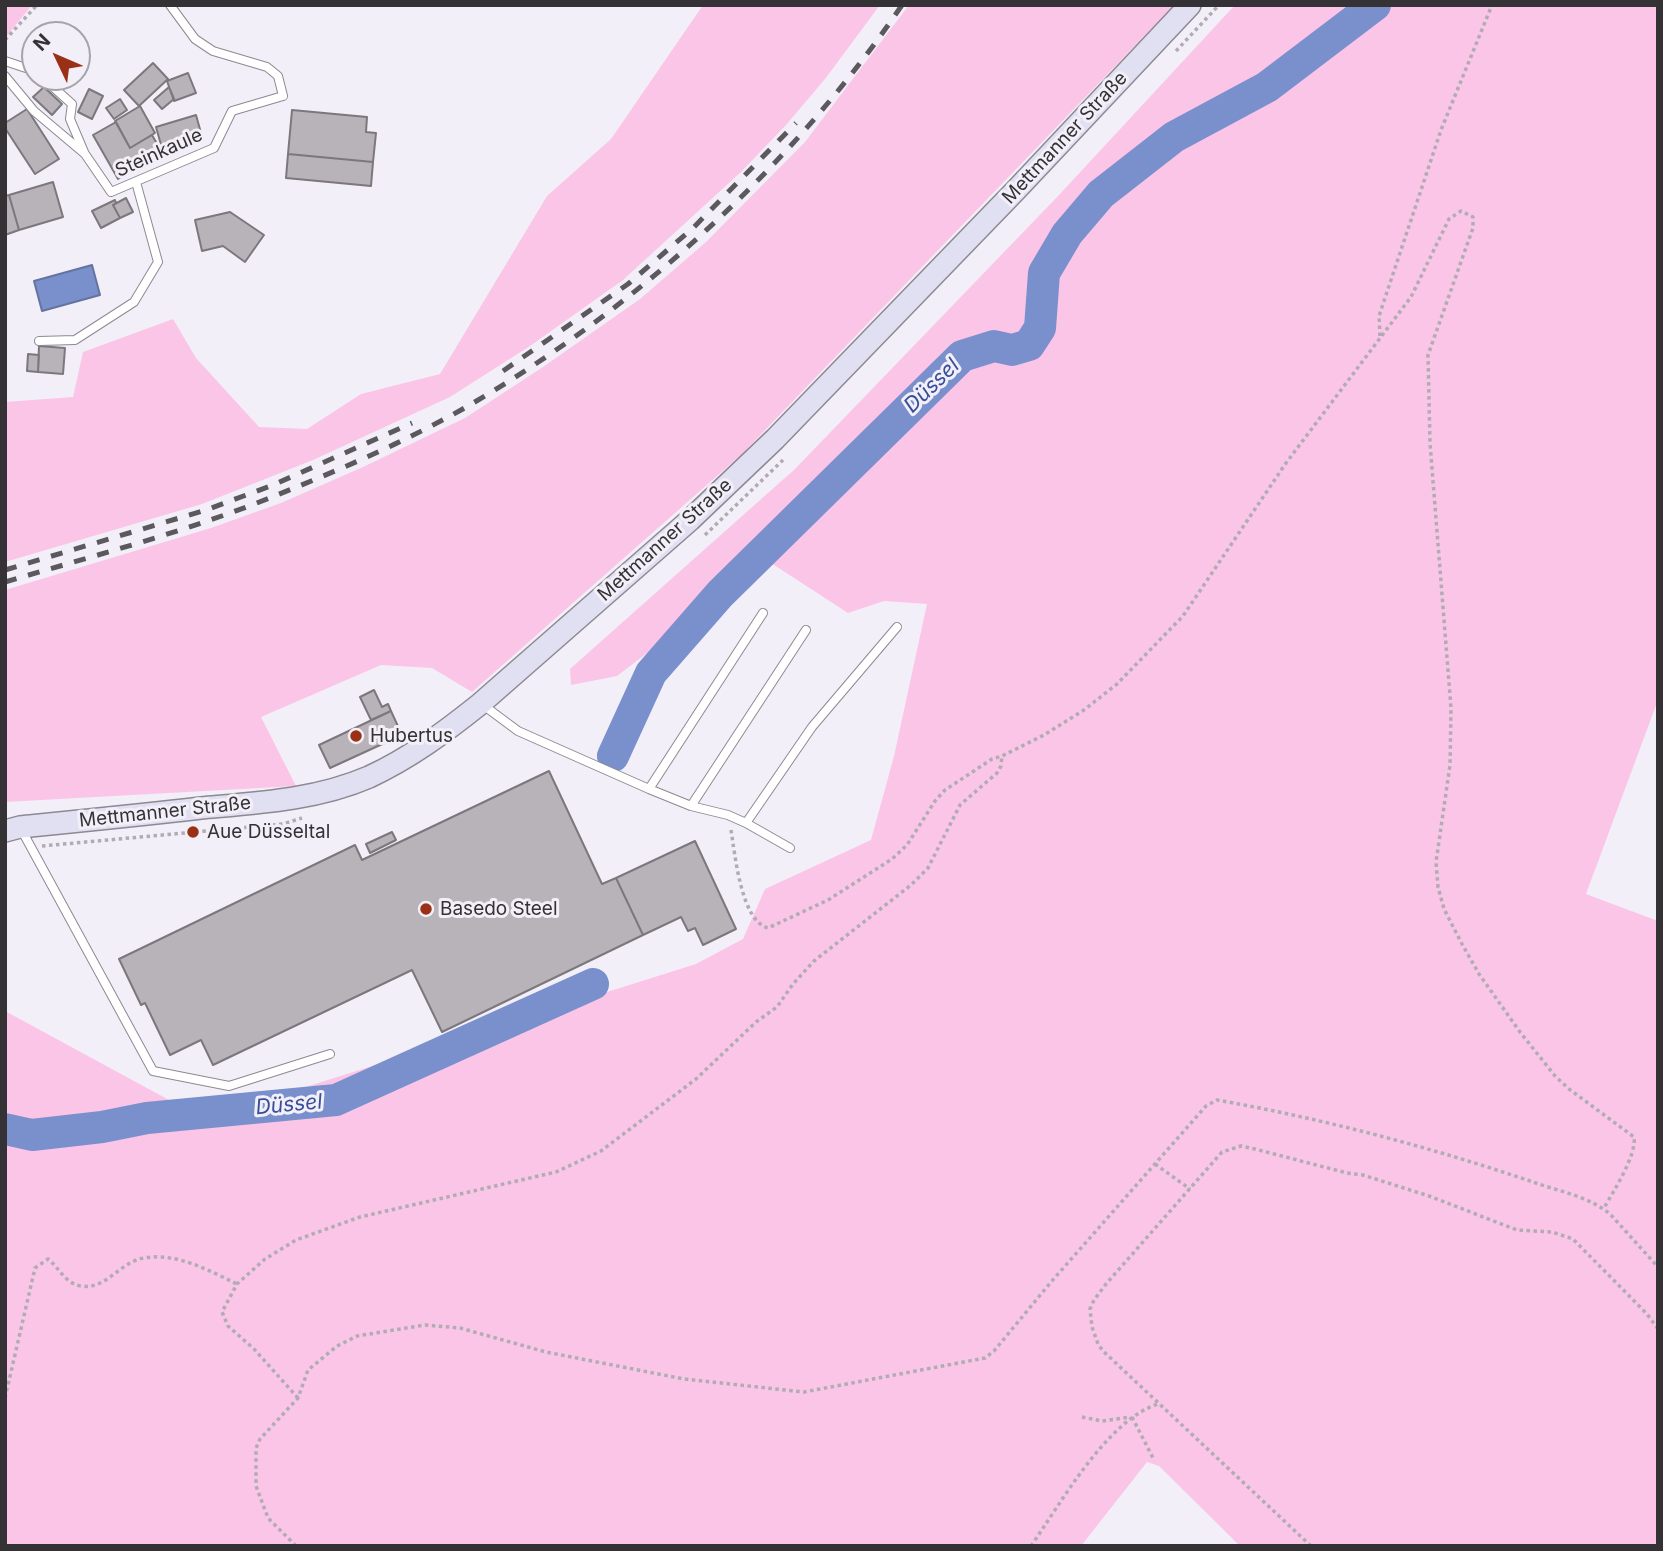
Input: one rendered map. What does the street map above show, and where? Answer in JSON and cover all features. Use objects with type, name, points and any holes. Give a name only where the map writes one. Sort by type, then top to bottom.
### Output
[{"type":"main road","name":"Mettmanner Straße","points":[[13,829],[281,800],[326,791],[367,777],[408,757],[480,704],[690,520],[775,439],[1190,5]]},
{"type":"lane","name":"Steinkaule","points":[[5,76],[34,111],[85,154],[111,192],[136,182],[215,148],[232,111],[283,96],[278,76],[267,67],[213,51],[195,39],[170,5]]},
{"type":"lane","points":[[57,91],[72,104],[70,119],[85,154]]},
{"type":"lane","points":[[38,341],[75,340],[134,303],[158,262],[136,182]]},
{"type":"lane","points":[[649,789],[763,613]]},
{"type":"lane","points":[[746,823],[811,727],[897,627]]},
{"type":"lane","points":[[691,806],[806,630]]},
{"type":"lane","points":[[480,704],[518,731],[691,806],[746,823],[790,848]]},
{"type":"lane","points":[[13,829],[30,848],[153,1071],[229,1086],[330,1054]]},
{"type":"path","points":[[5,40],[37,5]]},
{"type":"path","points":[[1171,55],[1219,5]]},
{"type":"path","points":[[1380,336],[1379,316],[1441,130],[1492,5]]},
{"type":"path","points":[[728,816],[747,908],[758,923],[768,928],[828,900],[892,859],[907,845],[945,790],[992,759],[1002,757],[1044,735],[1084,710],[1117,684],[1183,616],[1286,463],[1411,297],[1449,219],[1461,211],[1473,217],[1473,228],[1428,355],[1430,443],[1451,708],[1450,765],[1436,862],[1438,887],[1444,909],[1462,944],[1479,974],[1520,1032],[1555,1076],[1634,1138],[1632,1154],[1604,1208]]},
{"type":"path","points":[[696,543],[789,454]]},
{"type":"path","points":[[298,1398],[254,1349],[228,1326],[222,1312],[237,1284],[265,1259],[296,1240],[360,1217],[556,1172],[601,1151],[696,1079],[748,1029],[776,1007],[814,961],[911,885],[933,860],[960,804],[997,773],[1002,757]]},
{"type":"path","points":[[30,848],[283,824],[307,816]]},
{"type":"path","points":[[296,1546],[268,1518],[256,1486],[255,1457],[260,1438],[298,1398],[308,1370],[337,1346],[357,1336],[425,1325],[460,1328],[546,1352],[684,1379],[804,1392],[985,1358],[994,1351],[1206,1106],[1217,1100],[1294,1114],[1472,1162],[1604,1208],[1658,1267]]},
{"type":"path","points":[[1311,1546],[1181,1422],[1158,1404],[1098,1343],[1092,1327],[1090,1309],[1106,1284],[1222,1152],[1241,1146],[1347,1174],[1363,1175],[1429,1196],[1517,1230],[1552,1232],[1573,1238],[1647,1314],[1658,1329]]},
{"type":"path","points":[[1155,1164],[1190,1189]]},
{"type":"path","points":[[5,1398],[35,1268],[48,1259],[58,1266],[63,1277],[80,1286],[100,1285],[121,1269],[142,1258],[171,1258],[210,1271],[237,1284]]},
{"type":"path","points":[[1082,1417],[1102,1421],[1132,1417],[1158,1404]]},
{"type":"path","points":[[1132,1417],[1153,1458]]},
{"type":"path","points":[[1031,1546],[1090,1461],[1132,1417]]},
{"type":"shaded area","points":[[5,5],[32,5],[5,38]]},
{"type":"shaded area","points":[[703,5],[880,5],[825,79],[786,125],[741,172],[623,280],[530,346],[450,397],[313,460],[202,504],[5,562],[5,402],[73,397],[83,352],[173,319],[196,358],[259,427],[307,429],[361,394],[440,374],[547,196],[611,139]]},
{"type":"shaded area","points":[[909,5],[1174,5],[743,453],[472,692],[432,668],[381,665],[261,717],[296,786],[5,802],[5,590],[211,528],[281,503],[465,418],[640,299],[706,242],[805,142]]},
{"type":"shaded area","points":[[1235,5],[1658,5],[1658,700],[1586,894],[1658,921],[1658,1546],[1240,1546],[1159,1466],[1147,1462],[1081,1546],[5,1546],[5,1011],[204,1119],[696,964],[743,939],[765,889],[871,840],[894,756],[927,604],[884,601],[848,613],[768,561],[617,676],[571,685],[570,669],[795,469],[1059,195]]},
{"type":"water","points":[[92,265],[100,295],[42,311],[34,281]]},
{"type":"building","points":[[153,63],[168,79],[139,106],[124,90]]},
{"type":"building","points":[[188,73],[196,93],[174,101],[167,81]]},
{"type":"building","points":[[169,87],[174,99],[162,109],[154,100]]},
{"type":"building","points":[[40,91],[48,91],[62,104],[52,115],[33,97]]},
{"type":"building","points":[[88,91],[103,96],[92,119],[78,112]]},
{"type":"building","points":[[120,99],[127,110],[114,119],[106,108]]},
{"type":"building","points":[[140,106],[155,133],[130,148],[115,121]]},
{"type":"building","points":[[27,109],[59,159],[35,174],[5,128],[5,123]]},
{"type":"building","points":[[292,110],[367,117],[366,132],[376,133],[373,162],[288,154]]},
{"type":"building","points":[[196,115],[203,140],[163,152],[156,127]]},
{"type":"building","points":[[116,122],[130,148],[152,135],[163,154],[118,179],[93,135]]},
{"type":"building","points":[[288,154],[373,162],[371,186],[286,178]]},
{"type":"building","points":[[53,182],[63,217],[19,230],[9,195]]},
{"type":"building","points":[[9,195],[19,230],[5,235],[5,196]]},
{"type":"building","points":[[126,198],[133,212],[120,218],[113,205]]},
{"type":"building","points":[[115,200],[113,205],[120,218],[101,228],[92,211]]},
{"type":"building","points":[[230,212],[264,235],[245,262],[223,246],[202,251],[195,220]]},
{"type":"building","points":[[39,346],[65,348],[63,374],[38,372]]},
{"type":"building","points":[[28,354],[39,355],[38,372],[27,371]]},
{"type":"building","points":[[374,690],[382,707],[388,704],[391,711],[371,720],[360,697]]},
{"type":"building","points":[[391,711],[402,735],[330,768],[319,745]]},
{"type":"building","name":"Basedo Steel","points":[[549,771],[602,884],[616,878],[643,935],[442,1032],[412,970],[213,1065],[201,1040],[170,1055],[145,1003],[141,1005],[119,959],[355,845],[362,860]]},
{"type":"building","points":[[392,832],[396,840],[370,853],[366,844]]},
{"type":"building","points":[[695,841],[736,929],[703,945],[695,928],[688,931],[681,917],[643,935],[616,878]]},
{"type":"waterway","name":"Düssel","points":[[613,756],[651,673],[720,594],[962,356],[994,346],[1012,350],[1029,345],[1040,328],[1044,273],[1067,234],[1101,194],[1174,137],[1267,87],[1375,5]]},
{"type":"waterway","name":"Düssel","points":[[5,1129],[32,1135],[102,1127],[147,1118],[336,1100],[593,984]]},
{"type":"railway","points":[[5,582],[176,531],[277,495],[416,434],[524,371],[646,282],[704,232],[759,179],[810,124],[902,5]]},
{"type":"railway","points":[[503,371],[628,284],[693,228],[796,123]]},
{"type":"railway","points":[[5,570],[206,510],[273,485],[412,423]]},
{"type":"place","name":"Hubertus","points":[[356,736]]},
{"type":"place","name":"Aue Düsseltal","points":[[193,832]]},
{"type":"place","name":"Basedo Steel","points":[[426,909]]}]
